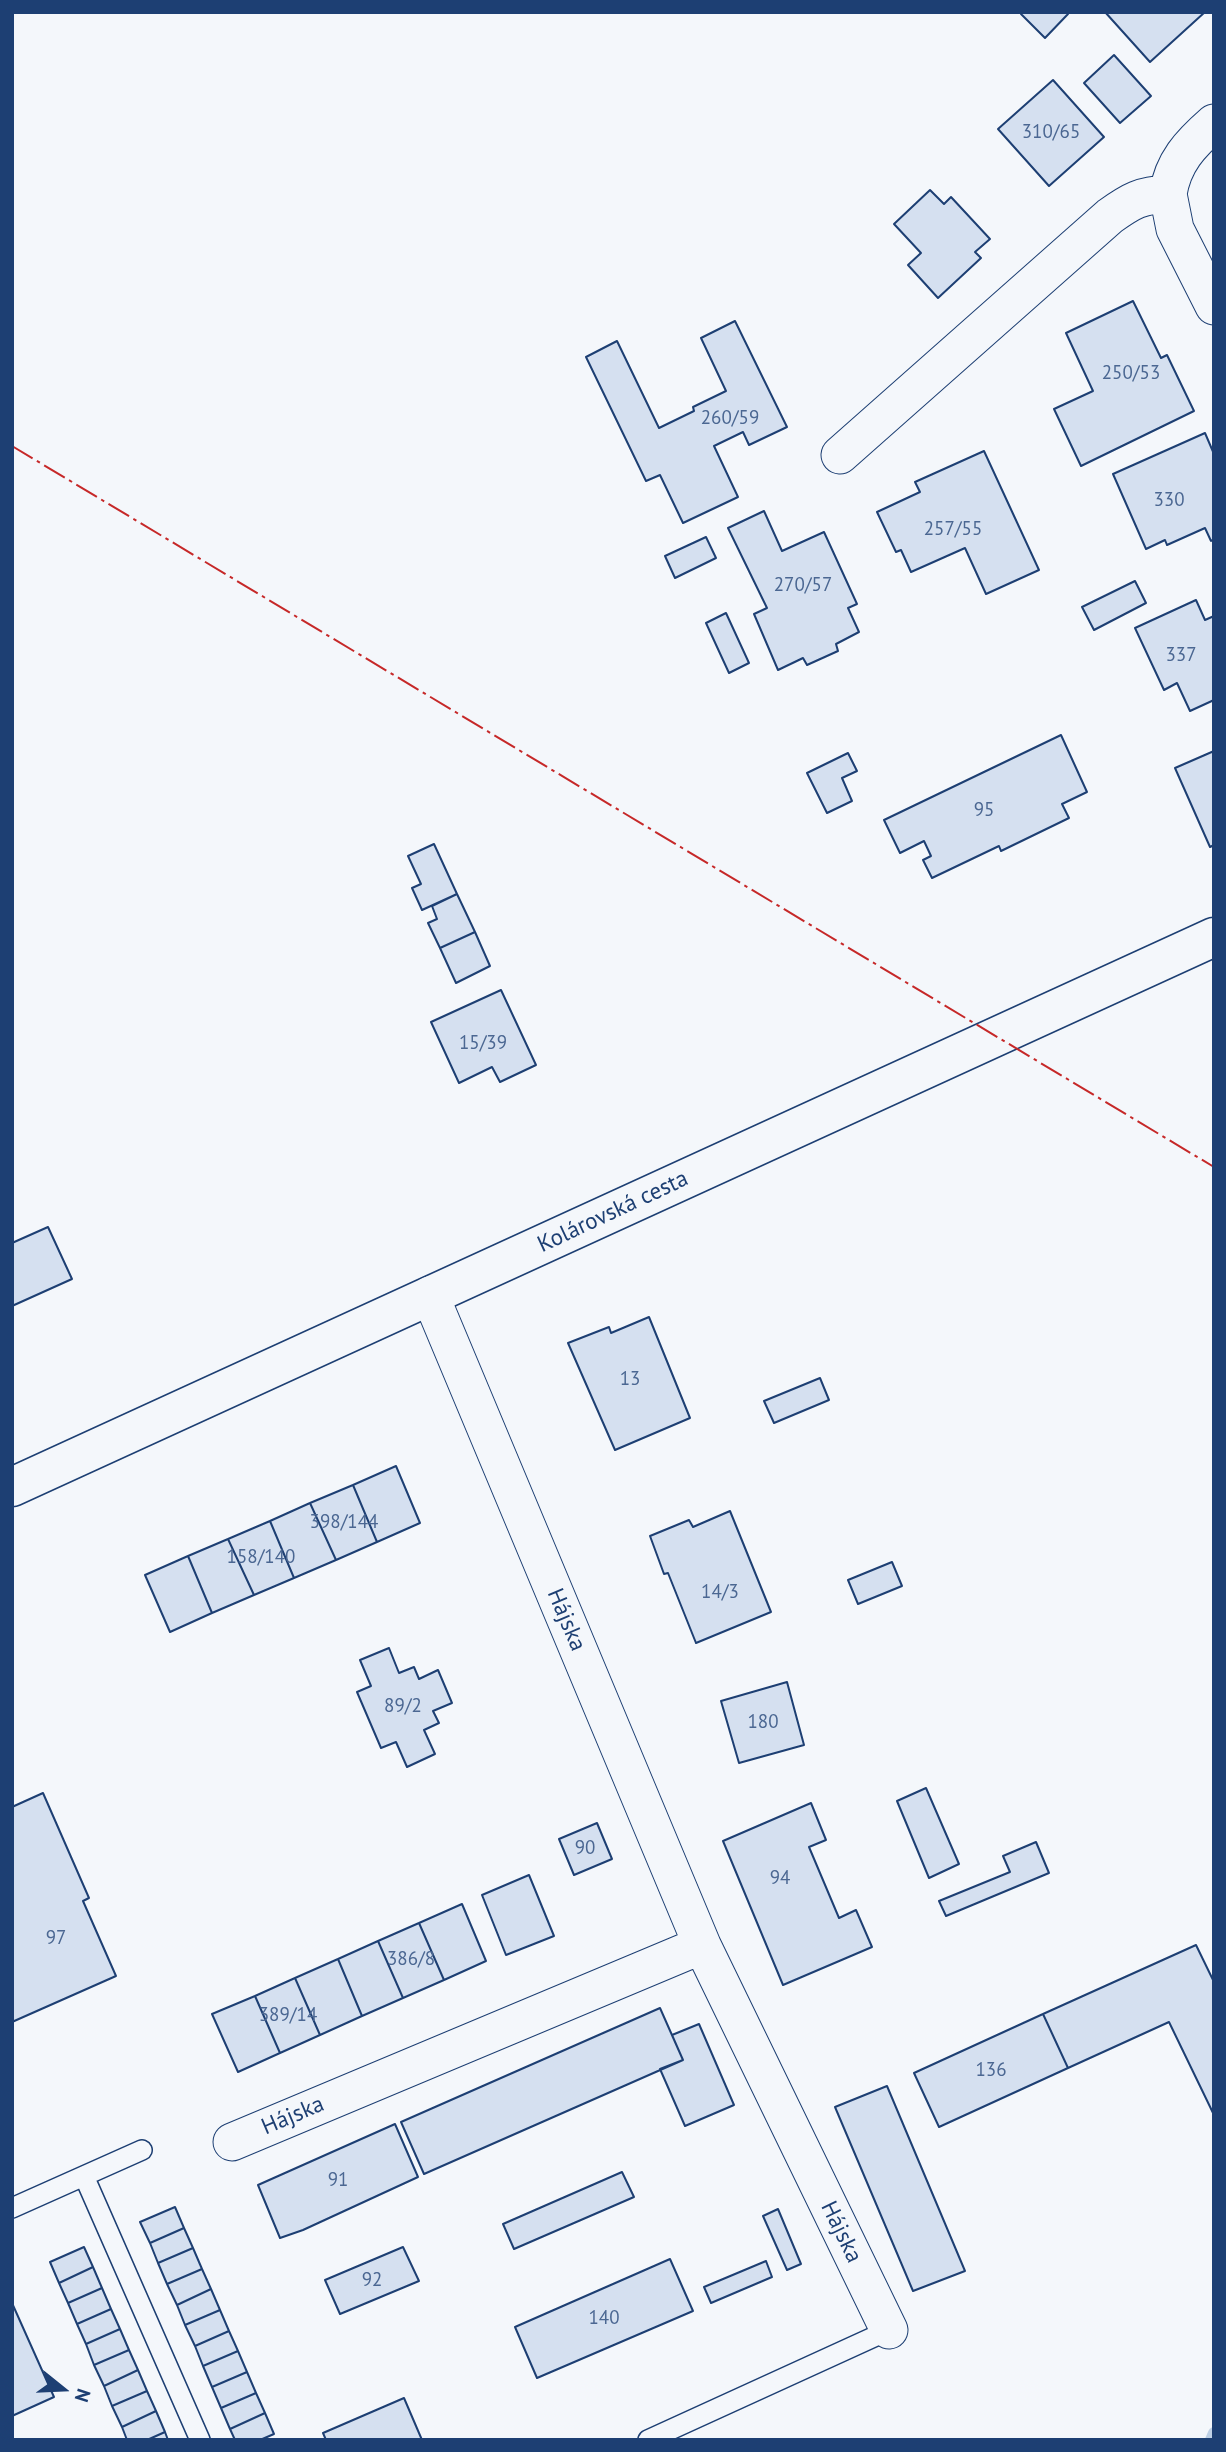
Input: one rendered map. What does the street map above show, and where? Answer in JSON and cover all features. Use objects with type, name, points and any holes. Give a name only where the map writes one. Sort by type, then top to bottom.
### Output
[{"type":"main road","name":"Kolárovská cesta","points":[[12,1487],[1214,937]]},
{"type":"street","points":[[1214,123],[1190,145],[1180,159],[1170,178],[1168,194],[1175,229],[1214,306]]},
{"type":"street","points":[[840,455],[1110,216],[1132,200],[1168,194]]},
{"type":"street","name":"Hájska","points":[[430,1296],[702,1945],[889,2330]]},
{"type":"street","name":"Hájska","points":[[232,2142],[702,1945]]},
{"type":"lane","points":[[12,2208],[142,2150]]},
{"type":"lane","points":[[84,2176],[200,2440]]},
{"type":"lane","points":[[649,2440],[889,2330]]},
{"type":"building","points":[[1105,12],[1205,12],[1150,62]]},
{"type":"building","points":[[1021,14],[1068,14],[1045,38]]},
{"type":"building","points":[[1114,55],[1151,96],[1120,123],[1084,83]]},
{"type":"building","points":[[1053,80],[1104,137],[1049,186],[998,129]]},
{"type":"building","points":[[930,190],[944,204],[951,197],[990,239],[975,252],[981,258],[938,298],[908,265],[921,253],[894,224]]},
{"type":"building","points":[[1133,301],[1161,358],[1167,355],[1194,411],[1081,466],[1054,409],[1093,391],[1066,333]]},
{"type":"building","points":[[735,321],[787,427],[749,445],[743,432],[714,446],[738,497],[683,523],[660,475],[646,481],[586,357],[617,341],[659,428],[726,391],[701,338]]},
{"type":"building","points":[[1205,433],[1214,454],[1214,539],[1211,541],[1205,528],[1167,545],[1165,540],[1146,549],[1113,474]]},
{"type":"building","points":[[984,451],[1039,570],[986,594],[965,548],[911,572],[901,550],[896,552],[877,512],[920,492],[915,482]]},
{"type":"building","points":[[764,511],[782,551],[824,532],[857,604],[848,608],[859,632],[836,644],[838,651],[807,665],[803,658],[778,670],[754,614],[767,608],[728,528]]},
{"type":"building","points":[[706,537],[716,558],[675,578],[665,556]]},
{"type":"building","points":[[1135,581],[1146,603],[1094,630],[1082,607]]},
{"type":"building","points":[[1196,600],[1205,620],[1214,616],[1214,700],[1190,711],[1177,683],[1164,690],[1135,628]]},
{"type":"building","points":[[726,613],[749,663],[729,673],[706,623]]},
{"type":"building","points":[[1061,735],[1087,792],[1062,804],[1069,818],[1001,851],[999,846],[932,878],[923,860],[931,856],[924,841],[900,853],[884,820]]},
{"type":"building","points":[[1214,751],[1214,845],[1210,847],[1175,768]]},
{"type":"building","points":[[848,753],[857,771],[842,778],[852,801],[827,813],[807,773]]},
{"type":"building","points":[[434,844],[457,894],[422,910],[412,888],[421,884],[408,856]]},
{"type":"building","points":[[457,894],[475,932],[440,948],[428,923],[437,919],[432,906]]},
{"type":"building","points":[[475,932],[490,966],[456,983],[440,948]]},
{"type":"building","points":[[501,990],[536,1065],[500,1082],[492,1067],[459,1083],[431,1022]]},
{"type":"building","points":[[48,1227],[72,1279],[12,1306],[12,1243]]},
{"type":"building","points":[[649,1317],[690,1418],[615,1450],[568,1343],[609,1327],[611,1333]]},
{"type":"building","points":[[820,1378],[829,1400],[774,1423],[764,1401]]},
{"type":"building","points":[[396,1466],[420,1523],[377,1542],[353,1485]]},
{"type":"building","points":[[353,1485],[377,1542],[336,1560],[310,1503]]},
{"type":"building","points":[[310,1503],[336,1560],[294,1578],[270,1521]]},
{"type":"building","points":[[730,1511],[771,1612],[696,1643],[668,1573],[664,1574],[650,1536],[689,1520],[693,1527]]},
{"type":"building","points":[[270,1521],[294,1578],[254,1595],[228,1539]]},
{"type":"building","points":[[228,1539],[254,1595],[212,1613],[188,1556]]},
{"type":"building","points":[[188,1556],[212,1613],[170,1632],[145,1575]]},
{"type":"building","points":[[892,1562],[902,1586],[858,1604],[848,1580]]},
{"type":"building","points":[[389,1648],[399,1673],[414,1667],[419,1679],[438,1670],[452,1703],[433,1711],[439,1723],[424,1730],[435,1754],[407,1767],[396,1742],[381,1748],[357,1692],[371,1686],[360,1660]]},
{"type":"building","points":[[787,1682],[804,1745],[739,1763],[721,1701]]},
{"type":"building","points":[[926,1788],[959,1864],[929,1878],[897,1801]]},
{"type":"building","points":[[43,1793],[89,1898],[83,1901],[116,1976],[12,2022],[12,1807]]},
{"type":"building","points":[[811,1803],[826,1840],[809,1847],[839,1918],[856,1910],[872,1947],[783,1985],[723,1841]]},
{"type":"building","points":[[597,1823],[612,1859],[574,1875],[559,1839]]},
{"type":"building","points":[[1036,1842],[1049,1873],[946,1916],[939,1901],[1010,1872],[1003,1856]]},
{"type":"building","points":[[529,1875],[554,1936],[506,1955],[482,1895]]},
{"type":"building","points":[[462,1904],[486,1961],[444,1980],[419,1923]]},
{"type":"building","points":[[419,1923],[444,1980],[403,1998],[378,1941]]},
{"type":"building","points":[[378,1941],[403,1998],[362,2016],[338,1959]]},
{"type":"building","points":[[1196,1945],[1214,1982],[1214,2115],[1169,2022],[1068,2068],[1043,2014]]},
{"type":"building","points":[[338,1959],[362,2016],[320,2035],[295,1978]]},
{"type":"building","points":[[295,1978],[320,2035],[280,2053],[255,1996]]},
{"type":"building","points":[[255,1996],[280,2053],[238,2072],[212,2014]]},
{"type":"building","points":[[660,2008],[683,2060],[424,2174],[401,2122]]},
{"type":"building","points":[[1043,2014],[1068,2068],[939,2127],[914,2073]]},
{"type":"building","points":[[699,2024],[734,2105],[685,2126],[660,2069],[683,2060],[672,2035]]},
{"type":"building","points":[[887,2086],[965,2271],[913,2291],[835,2107]]},
{"type":"building","points":[[395,2124],[418,2177],[280,2238],[258,2185]]},
{"type":"building","points":[[622,2172],[634,2197],[514,2249],[503,2224]]},
{"type":"building","points":[[175,2207],[184,2228],[150,2243],[140,2222]]},
{"type":"building","points":[[778,2209],[801,2264],[787,2270],[763,2216]]},
{"type":"building","points":[[184,2228],[193,2248],[158,2263],[150,2243]]},
{"type":"building","points":[[84,2247],[93,2267],[59,2283],[50,2262]]},
{"type":"building","points":[[403,2247],[419,2281],[340,2314],[325,2280]]},
{"type":"building","points":[[193,2248],[202,2269],[167,2284],[158,2263]]},
{"type":"building","points":[[670,2259],[693,2311],[537,2378],[515,2327]]},
{"type":"building","points":[[766,2261],[772,2277],[711,2303],[704,2287]]},
{"type":"building","points":[[93,2267],[102,2288],[68,2303],[59,2283]]},
{"type":"building","points":[[202,2269],[211,2289],[177,2305],[167,2284]]},
{"type":"building","points":[[102,2288],[111,2309],[77,2324],[68,2303]]},
{"type":"building","points":[[211,2289],[220,2310],[185,2325],[177,2305]]},
{"type":"building","points":[[12,2303],[54,2397],[12,2416]]},
{"type":"building","points":[[111,2309],[120,2329],[86,2344],[77,2324]]},
{"type":"building","points":[[220,2310],[229,2331],[195,2346],[185,2325]]},
{"type":"building","points":[[120,2329],[129,2350],[94,2365],[86,2344]]},
{"type":"building","points":[[229,2331],[238,2351],[203,2366],[195,2346]]},
{"type":"building","points":[[129,2350],[138,2370],[104,2386],[94,2365]]},
{"type":"building","points":[[238,2351],[247,2372],[212,2387],[203,2366]]},
{"type":"building","points":[[138,2370],[147,2391],[112,2406],[104,2386]]},
{"type":"building","points":[[247,2372],[256,2393],[221,2408],[212,2387]]},
{"type":"building","points":[[147,2391],[156,2411],[122,2427],[112,2406]]},
{"type":"building","points":[[256,2393],[265,2413],[230,2429],[221,2408]]},
{"type":"building","points":[[404,2398],[422,2440],[326,2440],[323,2433]]},
{"type":"building","points":[[156,2411],[165,2432],[147,2440],[127,2440],[122,2427]]},
{"type":"building","points":[[265,2413],[274,2434],[260,2440],[235,2440],[230,2429]]},
{"type":"building","points":[[165,2432],[168,2440],[147,2440]]},
{"type":"waterway","points":[[1211,2440],[1214,2433]]},
{"type":"power","points":[[12,446],[1214,1167]]}]
